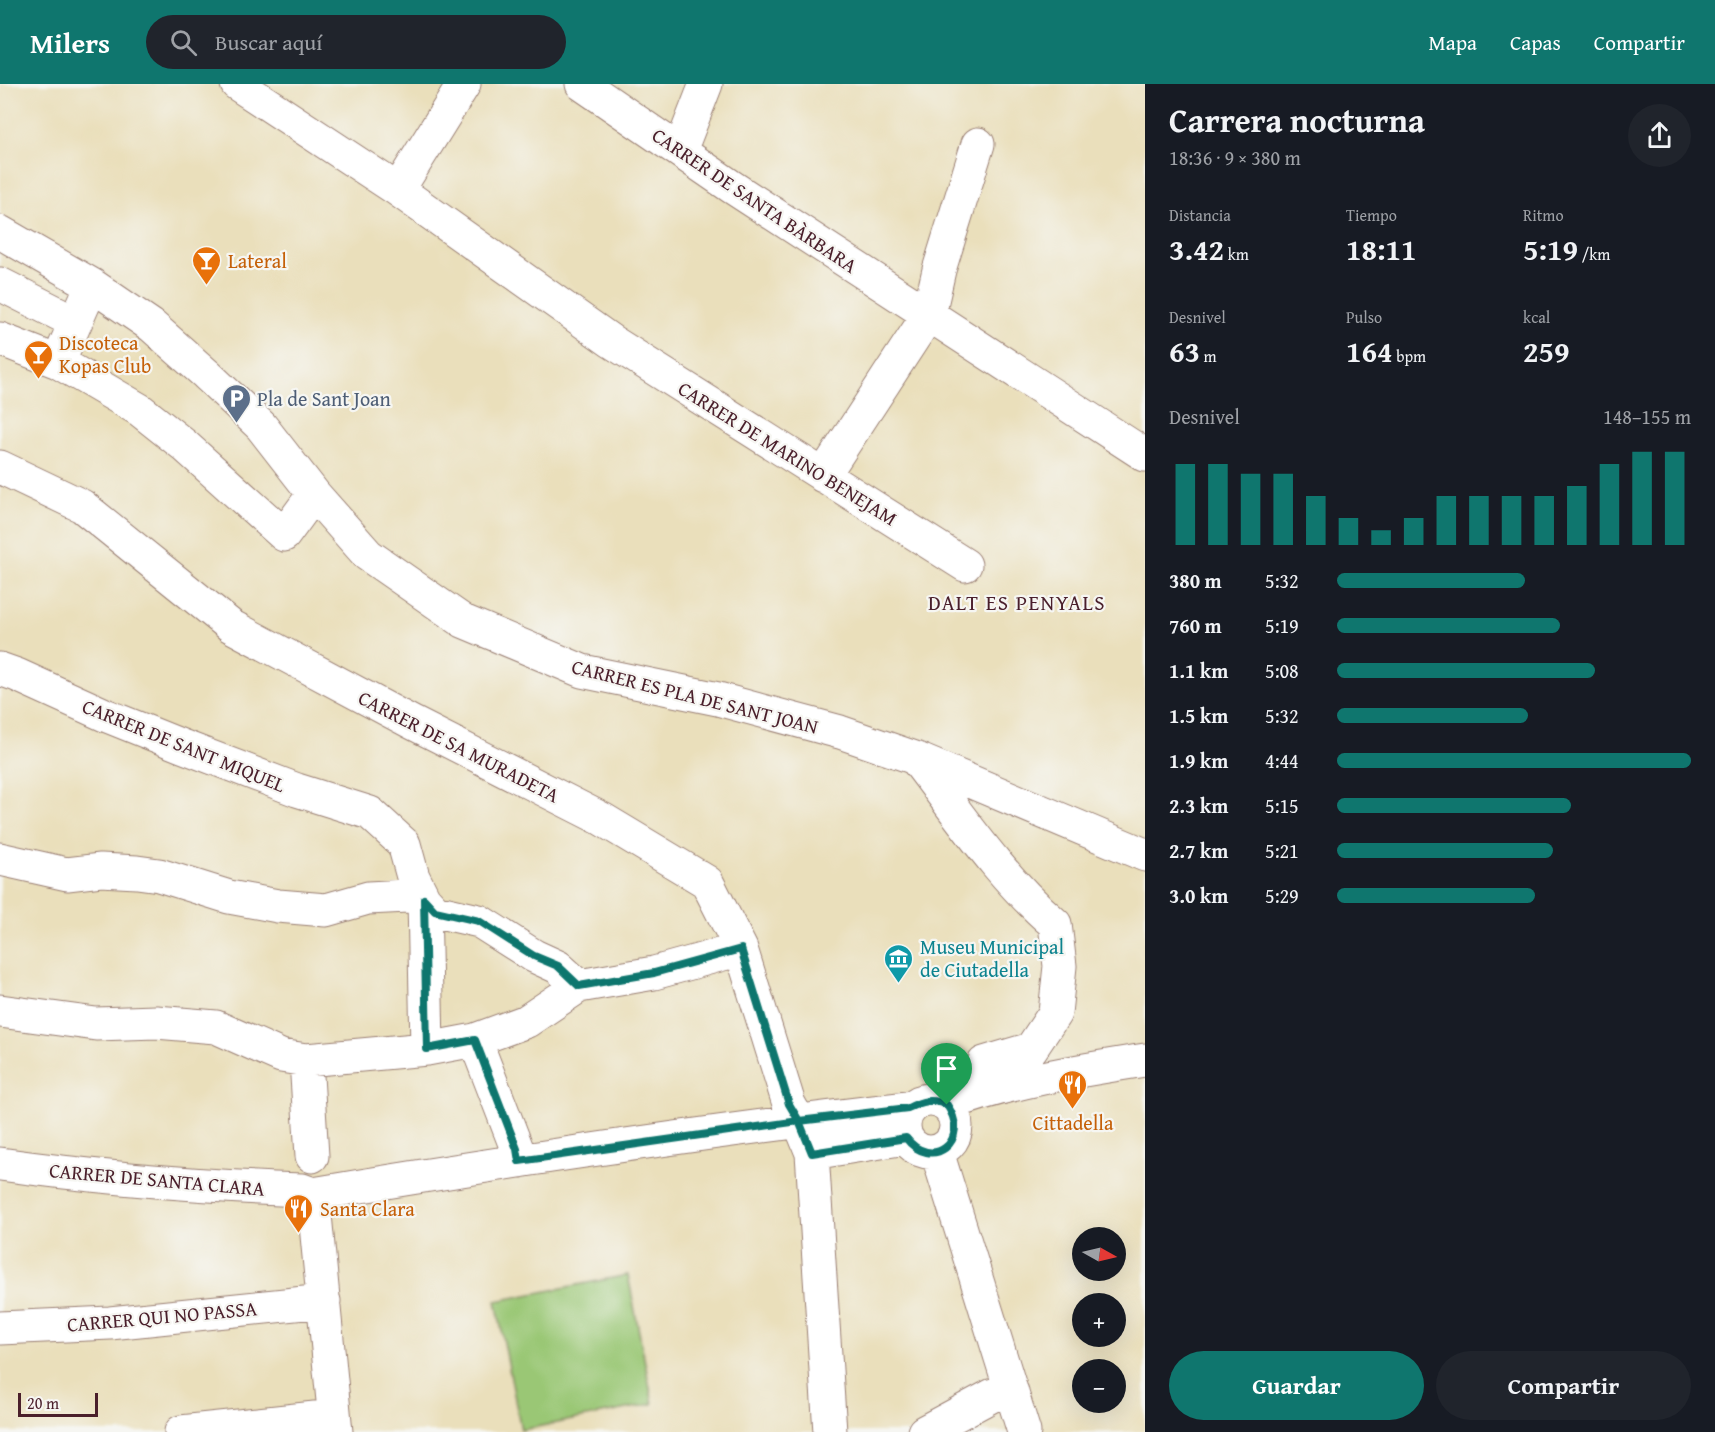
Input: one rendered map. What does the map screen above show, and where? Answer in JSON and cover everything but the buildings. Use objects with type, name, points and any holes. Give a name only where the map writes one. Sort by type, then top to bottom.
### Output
[{"type":"street","name":"CARRER DE MARINO BENEJAM","points":[[237,84],[398,190],[611,341],[965,565]]},
{"type":"street","points":[[398,190],[464,84]]},
{"type":"street","name":"CARRER DE SANTA BÀRBARA","points":[[582,84],[742,193],[1145,455]]},
{"type":"street","points":[[680,150],[706,84]]},
{"type":"street","points":[[824,476],[929,314],[939,270],[978,144]]},
{"type":"street","name":"CARRER ES PLA DE SANT JOAN","points":[[0,232],[92,285],[152,326],[261,426],[314,494],[368,555],[464,621],[582,671],[718,699],[840,732],[915,758],[1145,855]]},
{"type":"street","points":[[0,284],[75,322]]},
{"type":"street","points":[[58,362],[92,285]]},
{"type":"street","points":[[0,339],[58,362],[140,410],[284,535],[314,494]]},
{"type":"street","name":"CARRER DE SA MURADETA","points":[[0,467],[82,506],[231,626],[411,722],[602,819],[707,882],[741,949],[789,1104],[799,1121],[812,1153],[830,1432]]},
{"type":"street","name":"CARRER DE SANT MIQUEL","points":[[0,669],[182,746],[297,790],[370,813],[404,844],[413,877],[424,899]]},
{"type":"street","points":[[907,1123],[912,1146],[919,1150],[928,1153],[938,1152],[952,1141],[959,1100],[984,1063],[1031,1049],[1055,1013],[1060,966],[1055,924],[1031,903],[999,867],[915,758]]},
{"type":"street","points":[[0,859],[67,874],[101,870],[159,875],[229,897],[278,906],[326,910],[368,898],[407,896],[424,899],[435,911],[479,921],[534,956],[558,966],[579,986]]},
{"type":"street","points":[[424,899],[427,1049]]},
{"type":"street","points":[[0,1011],[96,1024],[156,1022],[216,1027],[281,1056],[306,1060],[427,1049],[475,1040],[527,1021],[579,986],[654,973],[741,949]]},
{"type":"street","points":[[475,1040],[517,1149],[519,1161]]},
{"type":"street","points":[[306,1060],[312,1156]]},
{"type":"street","points":[[812,1153],[907,1123],[921,1101],[959,1100],[1092,1068],[1145,1060]]},
{"type":"street","name":"CARRER DE SANTA CLARA","points":[[0,1164],[128,1179],[302,1190],[314,1194],[519,1161],[799,1121],[907,1123]]},
{"type":"street","points":[[938,1152],[1024,1432]]},
{"type":"street","points":[[181,1432],[335,1424],[314,1194]]},
{"type":"street","name":"CARRER QUI NO PASSA","points":[[0,1328],[110,1323],[324,1301]]},
{"type":"street","points":[[924,1432],[993,1395],[1012,1392]]},
{"type":"green space","points":[[628,1275],[653,1404],[521,1430],[496,1301]]},
{"type":"place","name":"Lateral","points":[[207,286]]},
{"type":"place","name":"Discoteca Kopas Club","points":[[38,380]]},
{"type":"place","name":"Pla de Sant Joan","points":[[236,424]]},
{"type":"place","name":"Museu Municipal de Ciutadella","points":[[899,984]]},
{"type":"place","name":"Cittadella","points":[[1073,1110]]},
{"type":"place","name":"Santa Clara","points":[[299,1234]]},
{"type":"district","name":"DALT ES PENYALS","points":[[1017,602]]},
{"type":"route","points":[[947,1105],[931,1100],[921,1101],[908,1108],[799,1121],[789,1104],[741,949],[654,973],[579,986],[558,966],[534,956],[479,921],[435,911],[424,899],[427,1049],[475,1040],[517,1149],[519,1161],[799,1121],[812,1153],[906,1138],[912,1146],[919,1150],[928,1153],[938,1152],[952,1141],[955,1132],[956,1123],[947,1105]]}]
